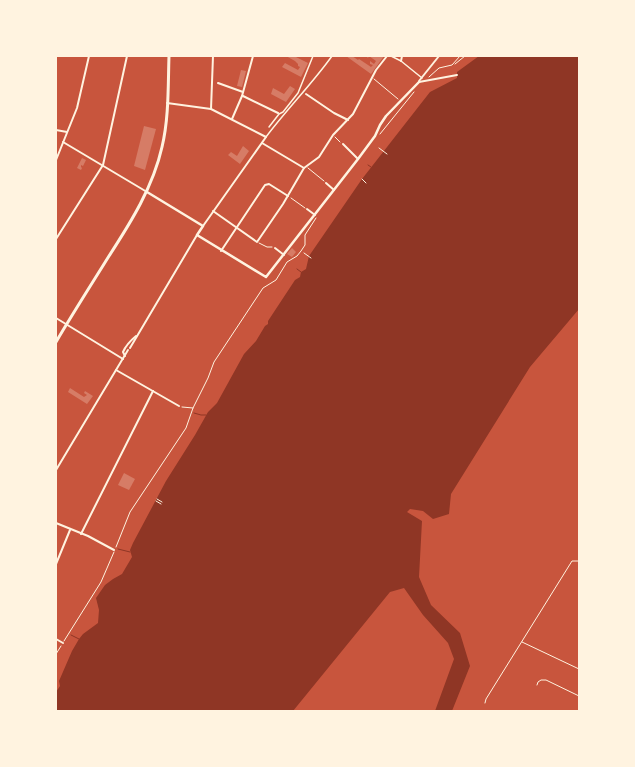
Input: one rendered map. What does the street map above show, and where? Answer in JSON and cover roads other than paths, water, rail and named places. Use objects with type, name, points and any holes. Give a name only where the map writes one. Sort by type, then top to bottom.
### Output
[{"type":"main road","points":[[56,342],[147,192],[162,147],[165,129],[169,56]]},
{"type":"street","points":[[56,160],[78,102],[89,56]]},
{"type":"street","points":[[56,239],[103,164],[127,56]]},
{"type":"street","points":[[211,109],[213,56]]},
{"type":"street","points":[[232,119],[242,96],[253,56]]},
{"type":"street","points":[[269,127],[278,114],[283,112],[298,93],[314,56]]},
{"type":"street","points":[[56,470],[213,211],[282,116],[304,93],[332,56]]},
{"type":"street","points":[[213,211],[257,242],[288,196],[305,167],[319,157],[333,135],[348,120],[360,103],[376,70],[388,56]]},
{"type":"street","points":[[391,56],[401,61],[422,78]]},
{"type":"street","points":[[401,61],[402,56]]},
{"type":"street","points":[[197,236],[266,278],[316,216],[375,136],[386,116],[419,82],[439,56]]},
{"type":"street","points":[[419,82],[457,75]]},
{"type":"street","points":[[212,80],[243,92]]},
{"type":"street","points":[[304,93],[334,113],[348,120]]},
{"type":"street","points":[[242,96],[282,116]]},
{"type":"street","points":[[167,102],[211,109],[266,137]]},
{"type":"street","points":[[56,130],[67,132]]},
{"type":"street","points":[[64,142],[103,164],[203,226]]},
{"type":"street","points":[[262,144],[305,167]]},
{"type":"street","points":[[343,144],[358,159]]},
{"type":"street","points":[[326,183],[334,190]]},
{"type":"street","points":[[221,251],[266,184],[269,184],[288,196]]},
{"type":"street","points":[[307,209],[316,216]]},
{"type":"street","points":[[275,248],[284,255]]},
{"type":"street","points":[[56,318],[123,359]]},
{"type":"street","points":[[125,356],[123,352],[125,347],[129,341],[137,335]]},
{"type":"street","points":[[116,370],[179,406]]},
{"type":"street","points":[[81,534],[153,391]]},
{"type":"street","points":[[56,524],[114,550]]},
{"type":"street","points":[[56,564],[70,530]]},
{"type":"street","points":[[56,639],[63,642]]},
{"type":"waterway","points":[[297,269],[301,272]]},
{"type":"waterway","points":[[194,413],[206,415]]},
{"type":"waterway","points":[[118,549],[130,552]]},
{"type":"waterway","points":[[71,635],[79,639]]}]
